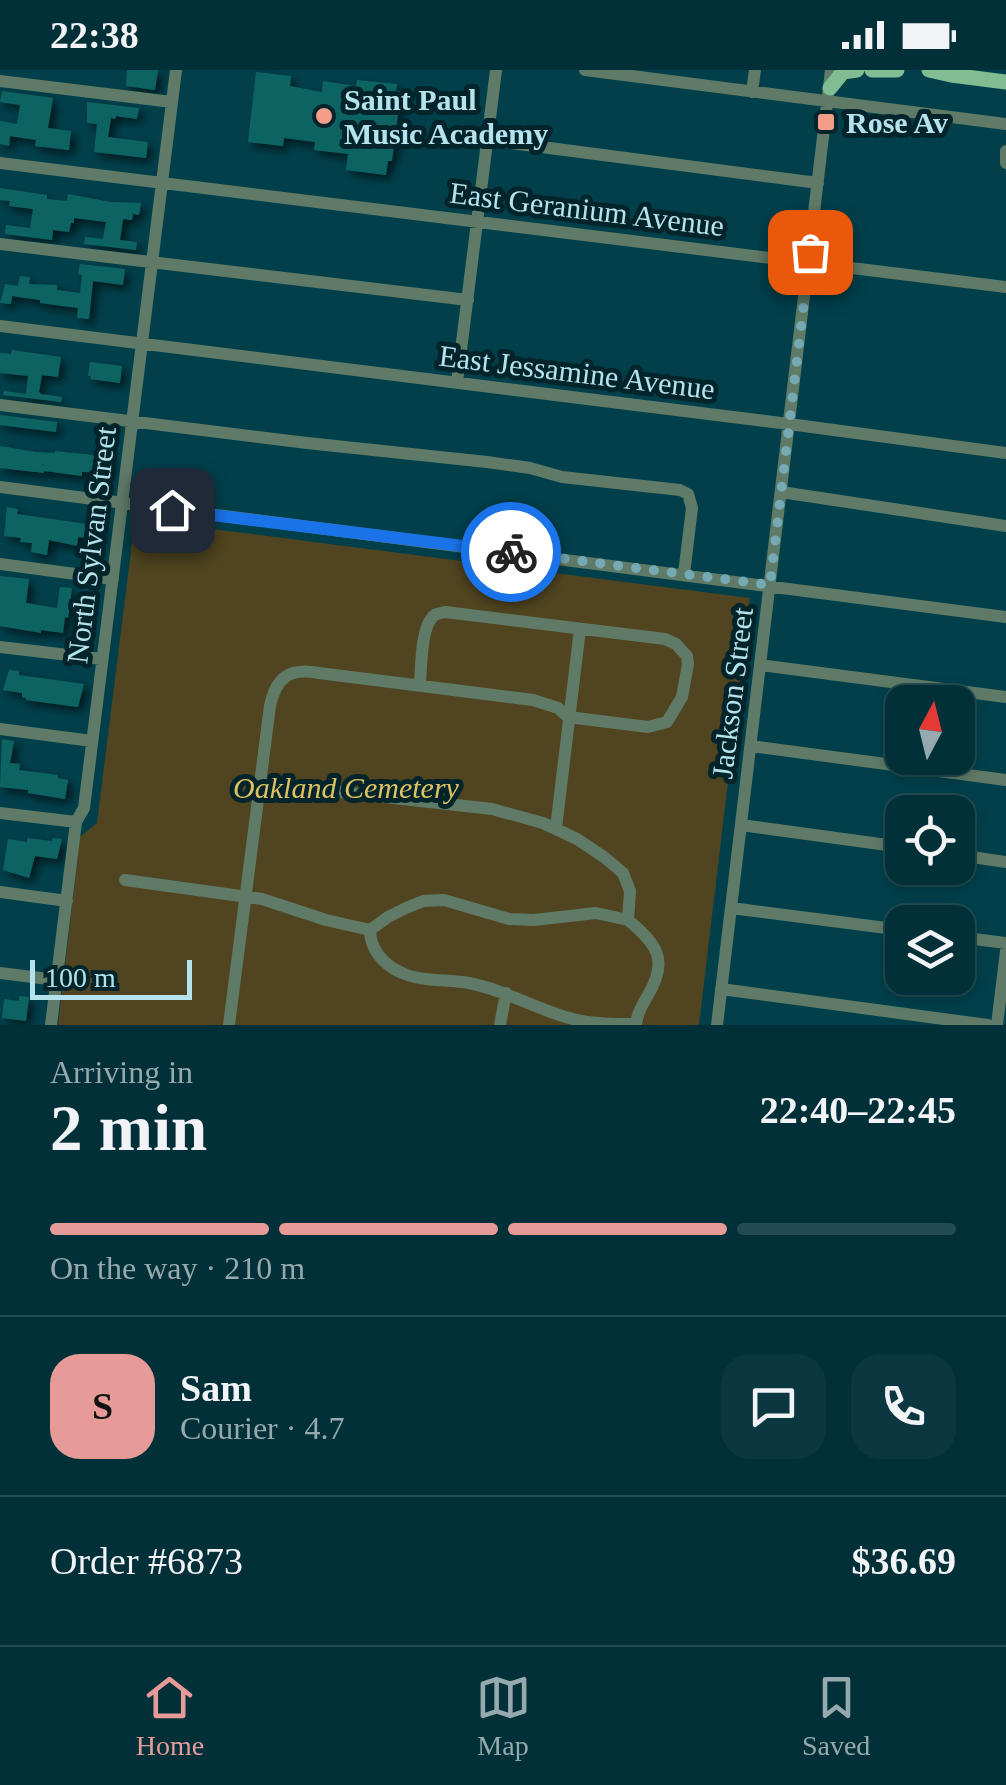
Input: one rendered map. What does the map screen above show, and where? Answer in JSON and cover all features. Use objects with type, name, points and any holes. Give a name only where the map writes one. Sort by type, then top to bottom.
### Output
[{"type":"main road","points":[[829,95],[843,72],[857,70]]},
{"type":"main road","points":[[872,70],[898,70]]},
{"type":"main road","points":[[930,70],[1006,82]]},
{"type":"street","name":"North Sylvan Street","points":[[51,1025],[76,822],[84,808],[176,70]]},
{"type":"street","points":[[457,382],[496,70]]},
{"type":"street","points":[[585,70],[752,92],[829,95],[1006,124]]},
{"type":"street","points":[[752,92],[754,70]]},
{"type":"street","name":"Jackson Street","points":[[717,1025],[832,70]]},
{"type":"street","points":[[0,81],[172,102]]},
{"type":"street","points":[[488,140],[818,183]]},
{"type":"street","points":[[1006,151],[1006,163]]},
{"type":"street","name":"East Geranium Avenue","points":[[0,162],[1006,286]]},
{"type":"street","points":[[0,244],[468,300]]},
{"type":"street","name":"East Jessamine Avenue","points":[[0,326],[1006,453]]},
{"type":"street","points":[[0,406],[487,462],[530,468],[562,478],[680,490],[688,494],[692,508],[684,574]]},
{"type":"street","points":[[0,487],[1006,616]]},
{"type":"street","points":[[781,492],[1006,526]]},
{"type":"street","points":[[0,564],[113,579]]},
{"type":"street","points":[[229,1025],[270,706],[273,690],[281,679],[309,671],[420,686],[533,700],[558,708],[568,718],[648,727],[666,722],[678,706],[688,664],[684,649],[665,639],[457,612],[436,614],[429,621],[420,686]]},
{"type":"street","points":[[556,828],[580,628]]},
{"type":"street","points":[[0,647],[102,660]]},
{"type":"street","points":[[760,666],[1006,697]]},
{"type":"street","points":[[0,729],[92,741]]},
{"type":"street","points":[[750,746],[1006,780]]},
{"type":"street","points":[[260,782],[492,808],[556,828],[604,857],[622,873],[630,891],[628,920]]},
{"type":"street","points":[[0,812],[76,822]]},
{"type":"street","points":[[741,825],[885,846]]},
{"type":"street","points":[[975,857],[1006,862]]},
{"type":"street","points":[[125,880],[262,898],[370,930],[423,901],[444,900],[510,919],[596,914],[628,920],[648,936],[659,953],[659,969],[636,1025],[574,1019],[466,982],[406,975],[386,964],[375,951],[370,930]]},
{"type":"street","points":[[0,892],[67,901]]},
{"type":"street","points":[[731,908],[885,928]]},
{"type":"street","points":[[975,941],[1006,947],[1001,1016]]},
{"type":"street","points":[[0,973],[56,980]]},
{"type":"street","points":[[721,989],[988,1025]]},
{"type":"street","points":[[500,1025],[506,993]]},
{"type":"green space","name":"Oakland Cemetery","points":[[135,519],[750,598],[699,1025],[58,1025],[80,837],[97,823]]},
{"type":"building","points":[[127,70],[158,70],[155,90],[126,86]]},
{"type":"building","name":"Saint Paul Music Academy","points":[[256,72],[291,76],[290,86],[322,92],[323,81],[356,86],[357,80],[397,84],[396,91],[401,91],[392,161],[388,161],[386,175],[346,170],[348,154],[314,150],[315,142],[284,138],[283,146],[248,142]]},
{"type":"building","points":[[2,91],[53,98],[48,128],[71,131],[69,150],[35,146],[36,140],[10,136],[9,146],[0,144],[0,121],[17,124],[20,105],[0,102]]},
{"type":"building","points":[[87,102],[139,108],[137,119],[111,118],[108,137],[148,142],[146,158],[94,152],[97,124],[87,123]]},
{"type":"building","points":[[0,188],[47,195],[47,199],[67,201],[68,194],[141,203],[139,215],[133,214],[132,220],[123,219],[120,240],[137,242],[136,250],[84,244],[85,237],[103,239],[106,222],[74,218],[69,232],[53,230],[52,240],[5,234],[6,225],[30,228],[33,209],[9,206],[10,201],[0,200]]},
{"type":"building","points":[[80,264],[125,269],[123,285],[93,281],[89,319],[77,318],[78,308],[40,300],[12,296],[11,304],[0,303],[5,284],[18,286],[20,276],[30,277],[29,284],[57,285],[57,290],[80,293]]},
{"type":"building","points":[[12,350],[61,357],[58,377],[42,375],[39,392],[62,397],[61,402],[3,395],[4,391],[26,394],[28,376],[0,373],[0,353],[11,354]]},
{"type":"building","points":[[90,362],[122,366],[120,383],[90,379]]},
{"type":"building","points":[[0,415],[57,422],[56,432],[0,425]]},
{"type":"building","points":[[0,446],[111,457],[109,473],[82,472],[82,476],[0,468]]},
{"type":"building","points":[[7,507],[18,509],[17,514],[101,526],[100,539],[78,537],[77,546],[49,540],[47,555],[31,552],[32,543],[4,536]]},
{"type":"building","points":[[0,576],[29,579],[26,603],[57,608],[60,587],[72,588],[63,633],[0,626]]},
{"type":"building","points":[[9,670],[19,671],[19,675],[84,684],[78,707],[26,700],[22,693],[3,690]]},
{"type":"building","points":[[2,739],[14,741],[10,763],[20,764],[19,770],[68,780],[65,799],[0,787]]},
{"type":"building","points":[[27,838],[62,839],[57,859],[35,856],[29,878],[3,870],[8,839],[27,842]]},
{"type":"building","points":[[19,996],[29,997],[26,1021],[2,1018],[4,999],[19,1001]]},
{"type":"way so far","points":[[511,552],[770,585],[810,252]]},
{"type":"place","name":"Saint Paul Music Academy","points":[[324,116]]},
{"type":"place","name":"Rose Av","points":[[826,122]]},
{"type":"route","points":[[172,510],[511,552]]}]
